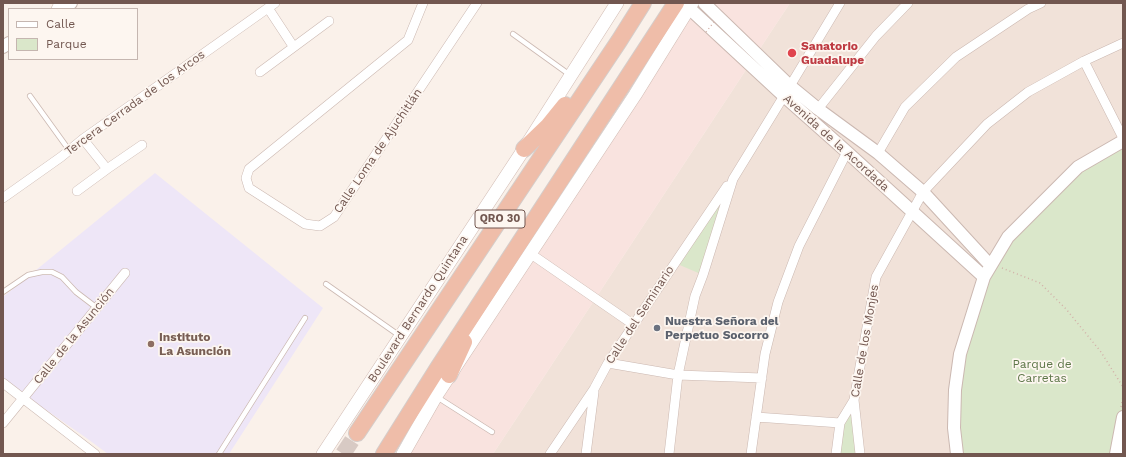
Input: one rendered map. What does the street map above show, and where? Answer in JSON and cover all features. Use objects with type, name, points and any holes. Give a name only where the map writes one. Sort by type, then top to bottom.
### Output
[{"type":"highway","name":"Boulevard Bernardo Quintana","points":[[356,434],[643,3]]},
{"type":"highway","name":"QRO 30","points":[[384,454],[559,182],[686,5]]},
{"type":"highway","points":[[524,149],[548,126],[619,41]]},
{"type":"highway","points":[[449,375],[465,338],[554,199],[559,182]]},
{"type":"main road","name":"Boulevard Bernardo Quintana","points":[[323,454],[524,149],[617,3]]},
{"type":"main road","points":[[403,454],[449,375],[635,95],[686,5]]},
{"type":"street","name":"Calle Loma de Ajuchitlán","points":[[423,3],[408,40],[249,169],[246,178],[249,188],[305,224],[320,226],[334,217],[477,3]]},
{"type":"street","name":"Avenida de la Acordada","points":[[704,3],[847,152],[984,277]]},
{"type":"street","points":[[669,454],[678,376],[696,296],[733,178],[840,3]]},
{"type":"street","points":[[818,109],[876,36],[908,3]]},
{"type":"street","points":[[878,154],[905,107],[956,57],[1027,6],[1041,3]]},
{"type":"street","name":"Avenida de la Acordada","points":[[686,5],[787,91],[818,109],[878,154],[923,192],[990,265]]},
{"type":"street","name":"Tercera Cerrada de los Arcos","points":[[3,198],[83,139],[272,6],[293,46]]},
{"type":"street","points":[[260,72],[293,46],[329,21]]},
{"type":"street","name":"Calle de los Monjes","points":[[860,454],[854,400],[876,277],[923,192],[987,124],[1028,92],[1084,61],[1123,43]]},
{"type":"street","points":[[958,454],[954,428],[955,390],[960,354],[984,277],[990,265],[1008,237],[1078,167],[1123,139],[1084,61]]},
{"type":"street","points":[[83,139],[107,169]]},
{"type":"street","points":[[77,191],[142,145]]},
{"type":"street","points":[[751,454],[765,354],[778,302],[798,246],[847,152]]},
{"type":"street","name":"Calle del Seminario","points":[[550,454],[594,389],[608,363],[674,263],[733,178]]},
{"type":"street","points":[[530,254],[634,325]]},
{"type":"street","name":"Calle de la Asunción","points":[[3,423],[125,273]]},
{"type":"street","points":[[608,363],[678,376],[762,378]]},
{"type":"street","points":[[3,384],[88,452]]},
{"type":"street","points":[[586,454],[594,389]]},
{"type":"street","points":[[836,454],[840,423],[854,400]]},
{"type":"street","points":[[756,417],[840,423]]},
{"type":"street","points":[[1116,454],[1123,417]]},
{"type":"lane","points":[[512,34],[571,75]]},
{"type":"lane","points":[[30,96],[69,150]]},
{"type":"lane","points":[[3,292],[28,275],[42,272],[52,272],[62,277],[76,292],[97,308]]},
{"type":"lane","points":[[326,284],[401,336]]},
{"type":"lane","points":[[219,454],[305,318]]},
{"type":"lane","points":[[436,396],[492,432]]},
{"type":"path","points":[[706,32],[714,22]]},
{"type":"path","points":[[990,265],[1040,283],[1066,309],[1096,346],[1123,387]]},
{"type":"shaded area","points":[[692,3],[790,3],[493,454],[403,454]]},
{"type":"shaded area","points":[[790,3],[1123,3],[1123,454],[493,454]]},
{"type":"shaded area","name":"Instituto La Asunción","points":[[155,173],[323,308],[229,454],[108,454],[3,380],[3,297]]},
{"type":"green space","name":"Parque de Carretas","points":[[1123,141],[1123,417],[1116,454],[957,454],[960,354],[984,277],[1008,237],[1078,167]]},
{"type":"green space","points":[[733,179],[703,275],[675,263]]},
{"type":"green space","points":[[854,400],[860,454],[836,454],[840,423]]},
{"type":"tunnel","points":[[343,454],[357,433]]},
{"type":"place","name":"Sanatorio Guadalupe","points":[[792,53]]},
{"type":"place","name":"Nuestra Señora del Perpetuo Socorro","points":[[657,328]]},
{"type":"place","name":"Instituto La Asunción","points":[[151,344]]}]
